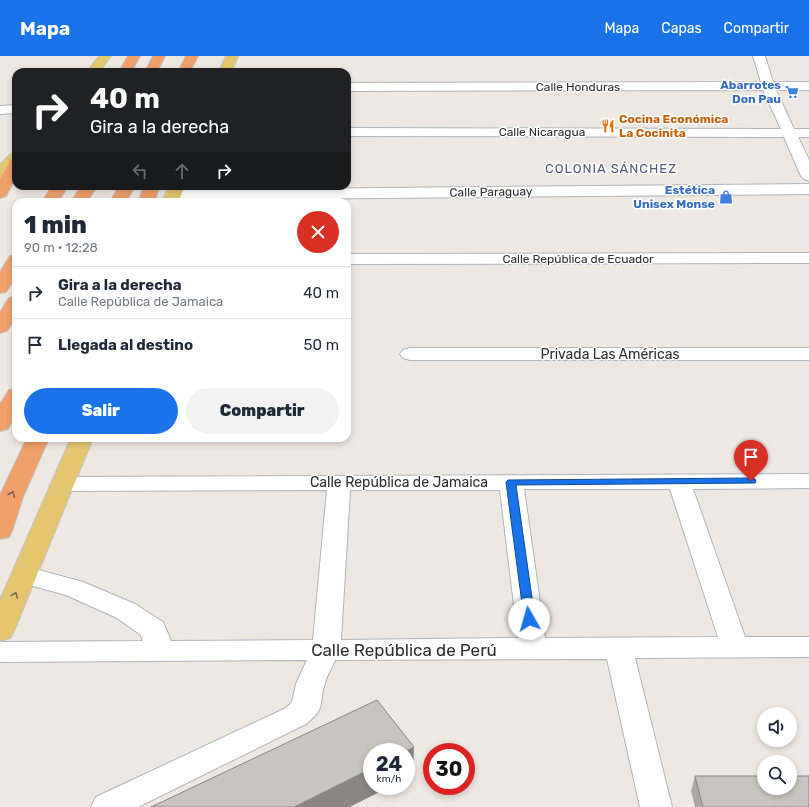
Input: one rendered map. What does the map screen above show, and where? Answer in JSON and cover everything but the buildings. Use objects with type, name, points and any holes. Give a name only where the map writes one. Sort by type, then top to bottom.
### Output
[{"type":"highway","points":[[127,68],[134,56]]},
{"type":"highway","points":[[153,68],[159,56]]},
{"type":"highway","points":[[186,68],[192,56]]},
{"type":"highway","points":[[0,193],[12,170]]},
{"type":"highway","points":[[0,288],[12,267]]},
{"type":"highway","points":[[0,327],[12,308]]},
{"type":"highway","points":[[0,424],[12,402]]},
{"type":"highway","points":[[0,531],[10,497],[36,442]]},
{"type":"main road","points":[[96,68],[105,56]]},
{"type":"main road","points":[[227,68],[232,56]]},
{"type":"main road","points":[[0,172],[12,161]]},
{"type":"main road","points":[[0,631],[80,442]]},
{"type":"street","points":[[759,56],[768,86],[809,176]]},
{"type":"street","name":"Calle Honduras","points":[[351,87],[809,86]]},
{"type":"street","points":[[0,110],[12,109]]},
{"type":"street","name":"Calle Nicaragua","points":[[351,132],[809,133]]},
{"type":"street","name":"Calle Paraguay","points":[[174,194],[809,189]]},
{"type":"street","name":"Calle República de Ecuador","points":[[351,259],[809,258]]},
{"type":"street","name":"Privada Las Américas","points":[[410,354],[809,354]]},
{"type":"street","points":[[679,481],[735,648]]},
{"type":"street","name":"Calle República de Jamaica","points":[[62,484],[809,481]]},
{"type":"street","points":[[511,482],[533,649]]},
{"type":"street","points":[[107,807],[296,716],[306,708],[310,684],[326,650],[339,483]]},
{"type":"street","points":[[24,574],[74,588],[126,611],[152,629],[161,651]]},
{"type":"street","name":"Calle República de Perú","points":[[0,652],[809,647]]},
{"type":"street","points":[[619,648],[656,807]]},
{"type":"place","name":"Abarrotes Don Pau","points":[[792,92]]},
{"type":"place","name":"Cocina Económica La Cocinita","points":[[608,126]]},
{"type":"place","name":"Estética Unisex Monse","points":[[726,197]]},
{"type":"district","name":"COLONIA SÁNCHEZ","points":[[611,168]]},
{"type":"route","points":[[529,619],[511,482],[751,481]]}]
